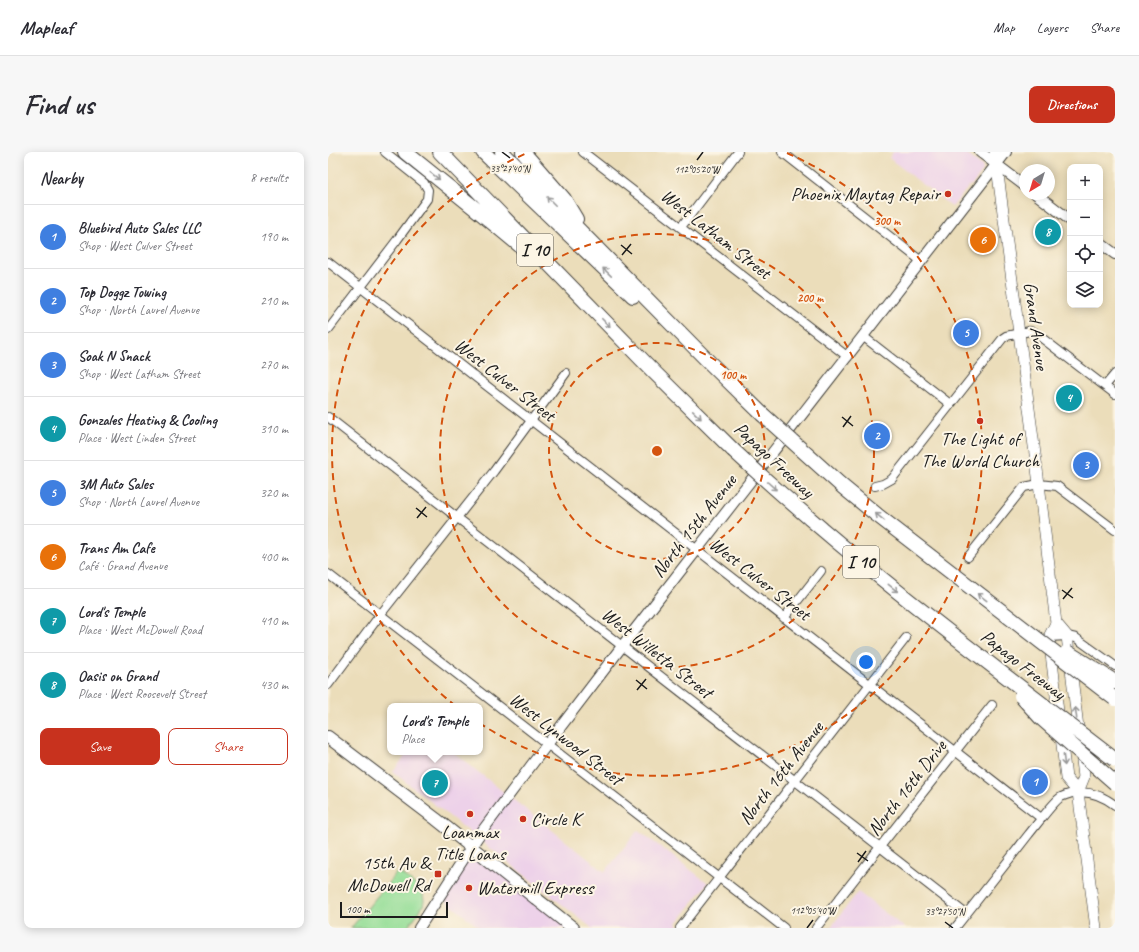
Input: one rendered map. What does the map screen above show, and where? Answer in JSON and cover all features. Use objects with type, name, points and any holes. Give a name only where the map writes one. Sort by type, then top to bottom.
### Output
[{"type":"highway","points":[[405,152],[482,214],[578,295]]},
{"type":"highway","name":"Papago Freeway","points":[[440,152],[578,295],[733,450],[779,492],[849,552],[994,667],[1115,760]]},
{"type":"highway","points":[[450,152],[492,206]]},
{"type":"highway","points":[[483,152],[622,287],[710,363]]},
{"type":"highway","name":"Papago Freeway","points":[[502,152],[762,414],[877,515],[1115,699]]},
{"type":"highway","points":[[523,152],[564,199],[588,239]]},
{"type":"highway","points":[[1013,620],[1115,682]]},
{"type":"highway","points":[[994,667],[1041,718],[1115,783]]},
{"type":"main road","name":"Grand Avenue","points":[[995,152],[1056,623]]},
{"type":"main road","points":[[1078,792],[1066,778],[1049,637],[1056,623],[1067,636],[1084,777],[1078,792],[1096,928]]},
{"type":"main road","points":[[328,737],[573,928]]},
{"type":"street","points":[[328,330],[424,204],[428,194],[428,190],[424,183],[385,152]]},
{"type":"street","name":"West Latham Street","points":[[583,152],[848,357]]},
{"type":"street","points":[[681,227],[738,152]]},
{"type":"street","points":[[782,152],[921,261]]},
{"type":"street","points":[[980,152],[1019,181]]},
{"type":"street","name":"North 15th Avenue","points":[[419,928],[440,898],[471,847],[547,744],[1006,152]]},
{"type":"street","points":[[1044,200],[1067,218]]},
{"type":"street","points":[[1103,245],[1115,254]]},
{"type":"street","name":"West Culver Street","points":[[328,262],[1041,818]]},
{"type":"street","points":[[875,486],[892,479],[1003,338],[1019,333],[1030,331],[1034,332],[1115,394]]},
{"type":"street","points":[[864,336],[950,404]]},
{"type":"street","points":[[328,685],[380,616],[458,518],[566,373]]},
{"type":"street","points":[[1105,386],[1115,374]]},
{"type":"street","name":"West Willetta Street","points":[[328,417],[966,914]]},
{"type":"street","points":[[968,558],[1024,487],[1039,484],[1057,486],[1115,530]]},
{"type":"street","points":[[784,618],[821,572]]},
{"type":"street","name":"West Lynwood Street","points":[[328,574],[380,616],[784,928]]},
{"type":"street","points":[[1049,637],[1067,636],[1076,638],[1115,666]]},
{"type":"street","name":"North 16th Avenue","points":[[680,928],[906,638]]},
{"type":"street","name":"North 16th Drive","points":[[816,928],[992,705]]},
{"type":"street","points":[[955,928],[1041,818],[1060,798],[1078,792],[1102,796],[1115,805]]},
{"type":"shaded area","points":[[893,152],[964,152],[982,166],[983,171],[952,207],[889,158]]},
{"type":"shaded area","points":[[406,755],[457,755],[605,872],[638,830],[708,883],[676,924],[681,928],[592,928],[393,772]]},
{"type":"shaded area","points":[[471,847],[573,928],[480,928],[441,897]]},
{"type":"shaded area","points":[[858,892],[905,928],[830,928]]},
{"type":"green space","points":[[398,871],[422,890],[424,900],[423,906],[407,928],[351,928]]},
{"type":"place","name":"Phoenix Maytag Repair","points":[[948,194]]},
{"type":"place","name":"Oasis on Grand","points":[[1048,232]]},
{"type":"place","name":"Trans Am Cafe","points":[[983,240]]},
{"type":"place","name":"3M Auto Sales","points":[[966,333]]},
{"type":"place","name":"Gonzales Heating & Cooling","points":[[1069,398]]},
{"type":"place","name":"The Light of The World Church","points":[[980,421]]},
{"type":"place","name":"Top Doggz Towing","points":[[877,436]]},
{"type":"place","name":"Soak N Snack","points":[[1086,465]]},
{"type":"place","name":"Bluebird Auto Sales LLC","points":[[1035,782]]},
{"type":"place","name":"Lord's Temple","points":[[435,783]]},
{"type":"place","name":"Loanmax Title Loans","points":[[470,814]]},
{"type":"place","name":"Circle K","points":[[523,819]]},
{"type":"place","name":"15th Av & McDowell Rd","points":[[438,874]]},
{"type":"place","name":"Watermill Express","points":[[469,888]]}]
